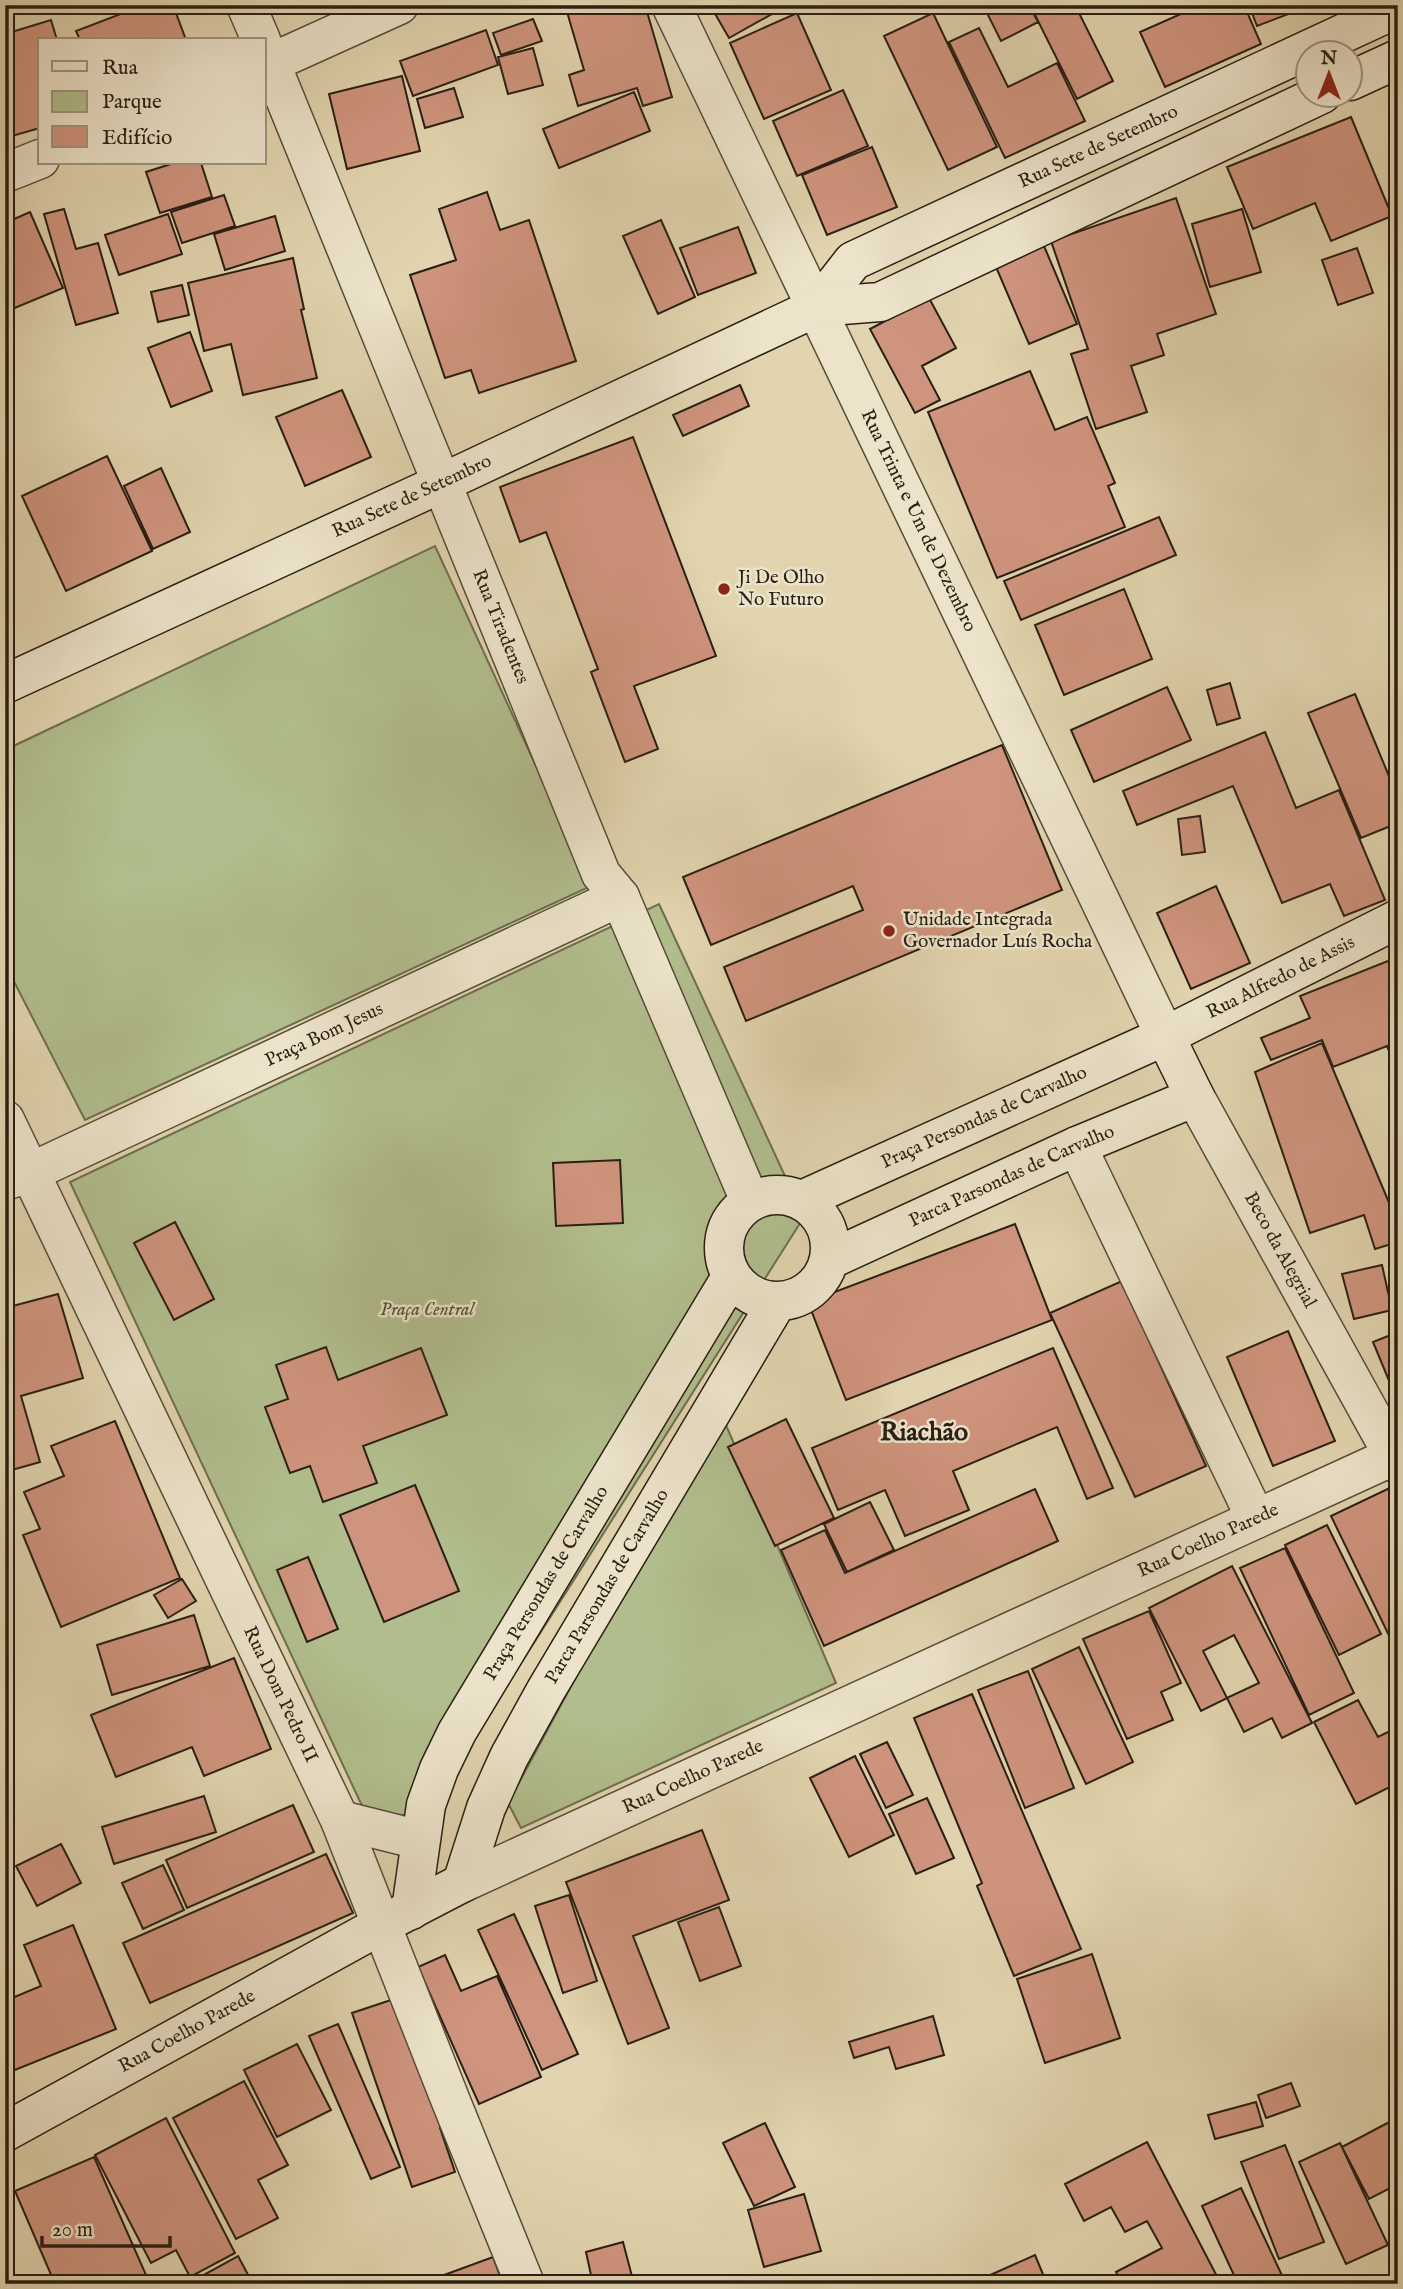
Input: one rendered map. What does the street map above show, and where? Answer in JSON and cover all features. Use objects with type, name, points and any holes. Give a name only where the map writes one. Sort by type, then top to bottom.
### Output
[{"type":"street","name":"Rua Tiradentes","points":[[246,5],[259,38]]},
{"type":"street","points":[[266,54],[398,5]]},
{"type":"street","name":"Rua Trinta e Um de Dezembro","points":[[671,5],[1165,1036]]},
{"type":"street","name":"Rua Sete de Setembro","points":[[817,307],[853,261],[1398,8]]},
{"type":"street","name":"Rua Tiradentes","points":[[266,56],[601,874],[620,897],[750,1201]]},
{"type":"street","points":[[1364,75],[1398,59]]},
{"type":"street","name":"Rua Sete de Setembro","points":[[5,684],[817,307],[880,302],[1294,107]]},
{"type":"street","points":[[5,173],[38,160]]},
{"type":"street","name":"Praça Bom Jesus","points":[[18,1177],[620,897]]},
{"type":"street","name":"Rua Alfredo de Assis","points":[[1165,1036],[1398,919]]},
{"type":"street","name":"Beco da Alegrial","points":[[1165,1036],[1195,1097],[1396,1458]]},
{"type":"street","name":"Praça Persondas de Carvalho","points":[[802,1200],[1165,1036]]},
{"type":"street","name":"Parca Parsondas de Carvalho","points":[[829,1261],[1076,1146],[1195,1097]]},
{"type":"street","name":"Rua Dom Pedro II","points":[[5,1120],[18,1177],[340,1820],[397,1917],[450,2099],[525,2284]]},
{"type":"street","points":[[1076,1146],[1256,1520]]},
{"type":"street","points":[[785,1194],[802,1200],[816,1211],[826,1226],[830,1243],[829,1261],[810,1290],[777,1302],[760,1299],[744,1290],[732,1278],[724,1262],[723,1244],[727,1227],[750,1201],[767,1195],[785,1194]]},
{"type":"street","name":"Praça Persondas de Carvalho","points":[[397,1917],[420,1840],[426,1805],[439,1769],[457,1732],[732,1278]]},
{"type":"street","name":"Parca Parsondas de Carvalho","points":[[462,1884],[486,1808],[509,1757],[546,1690],[777,1302]]},
{"type":"street","name":"Rua Coelho Parede","points":[[5,2132],[462,1884],[1396,1458]]},
{"type":"street","points":[[340,1820],[420,1840]]},
{"type":"green space","points":[[435,546],[591,886],[85,1120],[5,964],[5,750]]},
{"type":"green space","name":"Praça Central","points":[[659,904],[804,1217],[423,1818],[364,1810],[70,1182]]},
{"type":"green space","points":[[720,1411],[836,1683],[521,1828],[508,1803]]},
{"type":"building","points":[[144,5],[173,5],[185,38],[79,38],[76,31]]},
{"type":"building","points":[[565,5],[645,5],[672,97],[643,106],[637,88],[578,106],[569,75],[584,70]]},
{"type":"building","points":[[710,5],[788,5],[729,38]]},
{"type":"building","points":[[983,5],[1029,5],[1038,22],[1001,41]]},
{"type":"building","points":[[1030,5],[1075,5],[1113,81],[1077,99]]},
{"type":"building","points":[[1201,5],[1244,5],[1261,44],[1165,87],[1140,32]]},
{"type":"building","points":[[1249,5],[1312,5],[1257,26]]},
{"type":"building","points":[[797,13],[831,90],[764,119],[730,43]]},
{"type":"building","points":[[933,13],[997,147],[948,170],[884,36]]},
{"type":"building","points":[[533,19],[542,41],[501,55],[493,33]]},
{"type":"building","points":[[51,20],[56,38],[38,38],[38,129],[5,138],[5,34]]},
{"type":"building","points":[[979,28],[1008,87],[1057,63],[1085,121],[1005,158],[949,42]]},
{"type":"building","points":[[486,30],[498,65],[413,96],[400,61]]},
{"type":"building","points":[[533,48],[543,85],[508,94],[498,57]]},
{"type":"building","points":[[402,76],[420,151],[347,169],[329,94]]},
{"type":"building","points":[[454,88],[463,117],[425,128],[417,99]]},
{"type":"building","points":[[843,90],[868,146],[797,176],[773,121]]},
{"type":"building","points":[[634,92],[650,131],[559,168],[543,129]]},
{"type":"building","points":[[1351,117],[1392,216],[1331,241],[1315,203],[1253,229],[1227,167]]},
{"type":"building","points":[[872,147],[897,207],[827,235],[802,175]]},
{"type":"building","points":[[171,164],[201,164],[212,197],[160,213],[146,172]]},
{"type":"building","points":[[487,192],[500,230],[529,220],[576,361],[479,393],[471,370],[445,378],[410,275],[456,260],[439,209]]},
{"type":"building","points":[[224,195],[235,226],[182,243],[171,212]]},
{"type":"building","points":[[1176,198],[1216,314],[1157,334],[1164,355],[1131,366],[1147,412],[1096,429],[1071,354],[1088,349],[1051,241]]},
{"type":"building","points":[[64,209],[76,249],[98,243],[118,313],[76,325],[44,214]]},
{"type":"building","points":[[1242,209],[1261,272],[1210,287],[1192,224]]},
{"type":"building","points":[[30,212],[63,288],[5,312],[5,223]]},
{"type":"building","points":[[168,214],[182,254],[119,275],[105,235]]},
{"type":"building","points":[[275,216],[285,251],[225,270],[214,234]]},
{"type":"building","points":[[661,220],[695,297],[658,314],[623,236]]},
{"type":"building","points":[[738,227],[756,273],[698,295],[680,248]]},
{"type":"building","points":[[1044,246],[1077,324],[1029,344],[996,267]]},
{"type":"building","points":[[1357,248],[1373,293],[1338,305],[1322,260]]},
{"type":"building","points":[[293,258],[304,309],[301,310],[317,378],[243,395],[231,344],[204,351],[188,283]]},
{"type":"building","points":[[182,285],[189,315],[158,322],[151,292]]},
{"type":"building","points":[[929,298],[956,348],[922,366],[940,400],[915,413],[870,329]]},
{"type":"building","points":[[190,332],[212,391],[171,407],[148,348]]},
{"type":"building","points":[[1030,371],[1055,430],[1087,417],[1115,483],[1108,486],[1125,527],[997,578],[928,412]]},
{"type":"building","points":[[740,385],[749,406],[683,436],[673,415]]},
{"type":"building","points":[[342,390],[371,457],[305,486],[276,417]]},
{"type":"building","points":[[633,437],[716,656],[634,686],[658,749],[625,762],[591,672],[598,669],[546,532],[520,542],[500,487]]},
{"type":"building","points":[[107,456],[152,551],[66,591],[22,496]]},
{"type":"building","points":[[161,468],[190,532],[153,549],[124,486]]},
{"type":"building","points":[[1159,517],[1176,555],[1021,620],[1004,581]]},
{"type":"building","points":[[1124,589],[1152,659],[1064,695],[1035,625]]},
{"type":"building","points":[[1230,683],[1240,718],[1217,725],[1207,690]]},
{"type":"building","points":[[1167,687],[1191,740],[1094,782],[1071,730]]},
{"type":"building","points":[[1355,694],[1398,798],[1398,823],[1361,838],[1308,713]]},
{"type":"building","points":[[1265,732],[1296,808],[1339,790],[1385,900],[1344,916],[1330,884],[1282,903],[1233,786],[1137,825],[1123,791]]},
{"type":"building","points":[[1002,745],[1062,890],[746,1021],[724,967],[863,910],[853,886],[711,945],[683,877]]},
{"type":"building","points":[[1200,816],[1205,852],[1182,855],[1178,819]]},
{"type":"building","points":[[1216,886],[1250,963],[1191,989],[1157,913]]},
{"type":"building","points":[[1398,957],[1398,1073],[1387,1046],[1333,1067],[1322,1040],[1271,1060],[1261,1038],[1310,1018],[1300,996]]},
{"type":"building","points":[[1322,1043],[1398,1224],[1398,1242],[1375,1249],[1364,1215],[1310,1233],[1255,1072]]},
{"type":"building","points":[[620,1160],[623,1223],[556,1226],[553,1163]]},
{"type":"building","points":[[175,1222],[214,1299],[174,1320],[134,1243]]},
{"type":"building","points":[[1015,1224],[1052,1320],[846,1400],[808,1302]]},
{"type":"building","points":[[1382,1265],[1392,1310],[1354,1319],[1342,1274]]},
{"type":"building","points":[[1122,1281],[1206,1466],[1135,1497],[1050,1313]]},
{"type":"building","points":[[58,1294],[83,1378],[21,1396],[40,1462],[5,1472],[5,1308]]},
{"type":"building","points":[[1288,1331],[1335,1441],[1273,1466],[1227,1357]]},
{"type":"building","points":[[1398,1332],[1398,1400],[1397,1400],[1373,1342]]},
{"type":"building","points":[[326,1347],[338,1380],[421,1348],[447,1415],[363,1446],[377,1483],[323,1502],[310,1466],[290,1473],[265,1407],[288,1399],[276,1365]]},
{"type":"building","points":[[1053,1348],[1113,1488],[1087,1499],[1057,1427],[953,1471],[969,1510],[905,1536],[885,1490],[838,1510],[812,1448]]},
{"type":"building","points":[[786,1419],[834,1518],[775,1546],[728,1447]]},
{"type":"building","points":[[115,1421],[180,1578],[61,1627],[23,1535],[40,1529],[24,1492],[64,1476],[51,1446]]},
{"type":"building","points":[[415,1485],[459,1591],[384,1622],[340,1515]]},
{"type":"building","points":[[1396,1485],[1398,1488],[1398,1654],[1331,1516]]},
{"type":"building","points":[[1035,1489],[1058,1541],[824,1646],[781,1550],[825,1530],[845,1573]]},
{"type":"building","points":[[870,1502],[894,1550],[847,1572],[824,1524]]},
{"type":"building","points":[[1327,1525],[1381,1634],[1339,1655],[1285,1545]]},
{"type":"building","points":[[1285,1548],[1354,1693],[1309,1715],[1240,1568]]},
{"type":"building","points":[[308,1557],[338,1629],[307,1642],[277,1570]]},
{"type":"building","points":[[1232,1566],[1312,1723],[1282,1738],[1272,1718],[1244,1732],[1227,1698],[1201,1711],[1149,1608]],"holes":[[[1234,1635],[1259,1683],[1227,1698],[1203,1651]]]},
{"type":"building","points":[[182,1579],[196,1601],[168,1618],[154,1595]]},
{"type":"building","points":[[1149,1611],[1181,1683],[1161,1692],[1173,1720],[1127,1739],[1083,1639]]},
{"type":"building","points":[[194,1615],[210,1666],[112,1695],[97,1645]]},
{"type":"building","points":[[1079,1647],[1133,1762],[1086,1784],[1032,1669]]},
{"type":"building","points":[[234,1658],[271,1749],[204,1776],[192,1747],[116,1777],[91,1715]]},
{"type":"building","points":[[1028,1671],[1074,1788],[1025,1808],[978,1690]]},
{"type":"building","points":[[972,1694],[1081,1949],[1014,1976],[977,1886],[982,1883],[914,1718]]},
{"type":"building","points":[[1358,1700],[1378,1737],[1398,1727],[1398,1783],[1356,1804],[1314,1722]]},
{"type":"building","points":[[887,1742],[913,1795],[886,1808],[860,1754]]},
{"type":"building","points":[[855,1756],[894,1835],[849,1857],[810,1778]]},
{"type":"building","points":[[204,1796],[216,1832],[114,1864],[102,1827]]},
{"type":"building","points":[[927,1798],[954,1858],[916,1874],[889,1814]]},
{"type":"building","points":[[293,1805],[314,1852],[187,1908],[166,1860]]},
{"type":"building","points":[[702,1830],[729,1900],[633,1936],[669,2028],[628,2044],[566,1882]]},
{"type":"building","points":[[61,1844],[81,1883],[37,1906],[16,1866]]},
{"type":"building","points":[[326,1854],[353,1913],[150,2003],[123,1943]]},
{"type":"building","points":[[163,1865],[184,1910],[143,1929],[122,1883]]},
{"type":"building","points":[[569,1895],[597,1981],[563,1993],[535,1906]]},
{"type":"building","points":[[719,1907],[741,1966],[700,1981],[678,1922]]},
{"type":"building","points":[[514,1914],[578,2054],[542,2070],[478,1930]]},
{"type":"building","points":[[73,1925],[116,2029],[5,2074],[5,2001],[41,1986],[24,1945]]},
{"type":"building","points":[[1092,1954],[1120,2038],[1045,2063],[1017,1979]]},
{"type":"building","points":[[445,1955],[461,1991],[497,1976],[541,2077],[479,2104],[418,1967]]},
{"type":"building","points":[[409,1994],[454,2124],[440,2128],[455,2172],[412,2187],[352,2013]]},
{"type":"building","points":[[933,2016],[944,2055],[896,2069],[889,2047],[854,2058],[849,2042]]},
{"type":"building","points":[[338,2024],[400,2167],[371,2179],[309,2036]]},
{"type":"building","points":[[297,2044],[331,2110],[277,2137],[244,2070]]},
{"type":"building","points":[[244,2081],[288,2165],[258,2180],[278,2218],[236,2239],[173,2118]]},
{"type":"building","points":[[1291,2083],[1300,2106],[1266,2118],[1258,2095]]},
{"type":"building","points":[[1256,2102],[1263,2126],[1215,2139],[1208,2115]]},
{"type":"building","points":[[166,2118],[235,2253],[190,2277],[176,2250],[151,2263],[95,2155]]},
{"type":"building","points":[[1397,2118],[1398,2188],[1396,2185],[1369,2199],[1342,2147]]},
{"type":"building","points":[[765,2123],[795,2187],[754,2206],[723,2143]]},
{"type":"building","points":[[1147,2142],[1221,2284],[1122,2284],[1116,2272],[1162,2248],[1147,2221],[1125,2232],[1111,2207],[1084,2221],[1065,2184]]},
{"type":"building","points":[[1340,2143],[1388,2245],[1346,2264],[1299,2162]]},
{"type":"building","points":[[1285,2145],[1324,2242],[1279,2259],[1241,2162]]},
{"type":"building","points":[[94,2157],[150,2284],[55,2284],[15,2191]]},
{"type":"building","points":[[1241,2188],[1286,2284],[1238,2284],[1202,2206]]},
{"type":"building","points":[[804,2194],[821,2251],[764,2267],[748,2210]]},
{"type":"building","points":[[623,2242],[634,2284],[564,2284],[591,2275],[586,2252]]},
{"type":"building","points":[[1035,2255],[1047,2284],[970,2284]]},
{"type":"building","points":[[238,2256],[253,2284],[192,2284],[191,2282]]},
{"type":"building","points":[[493,2257],[503,2284],[425,2282]]},
{"type":"place","name":"Ji De Olho No Futuro","points":[[724,589]]},
{"type":"place","name":"Unidade Integrada Governador Luís Rocha","points":[[889,931]]},
{"type":"district","name":"Riachão","points":[[924,1432]]}]
